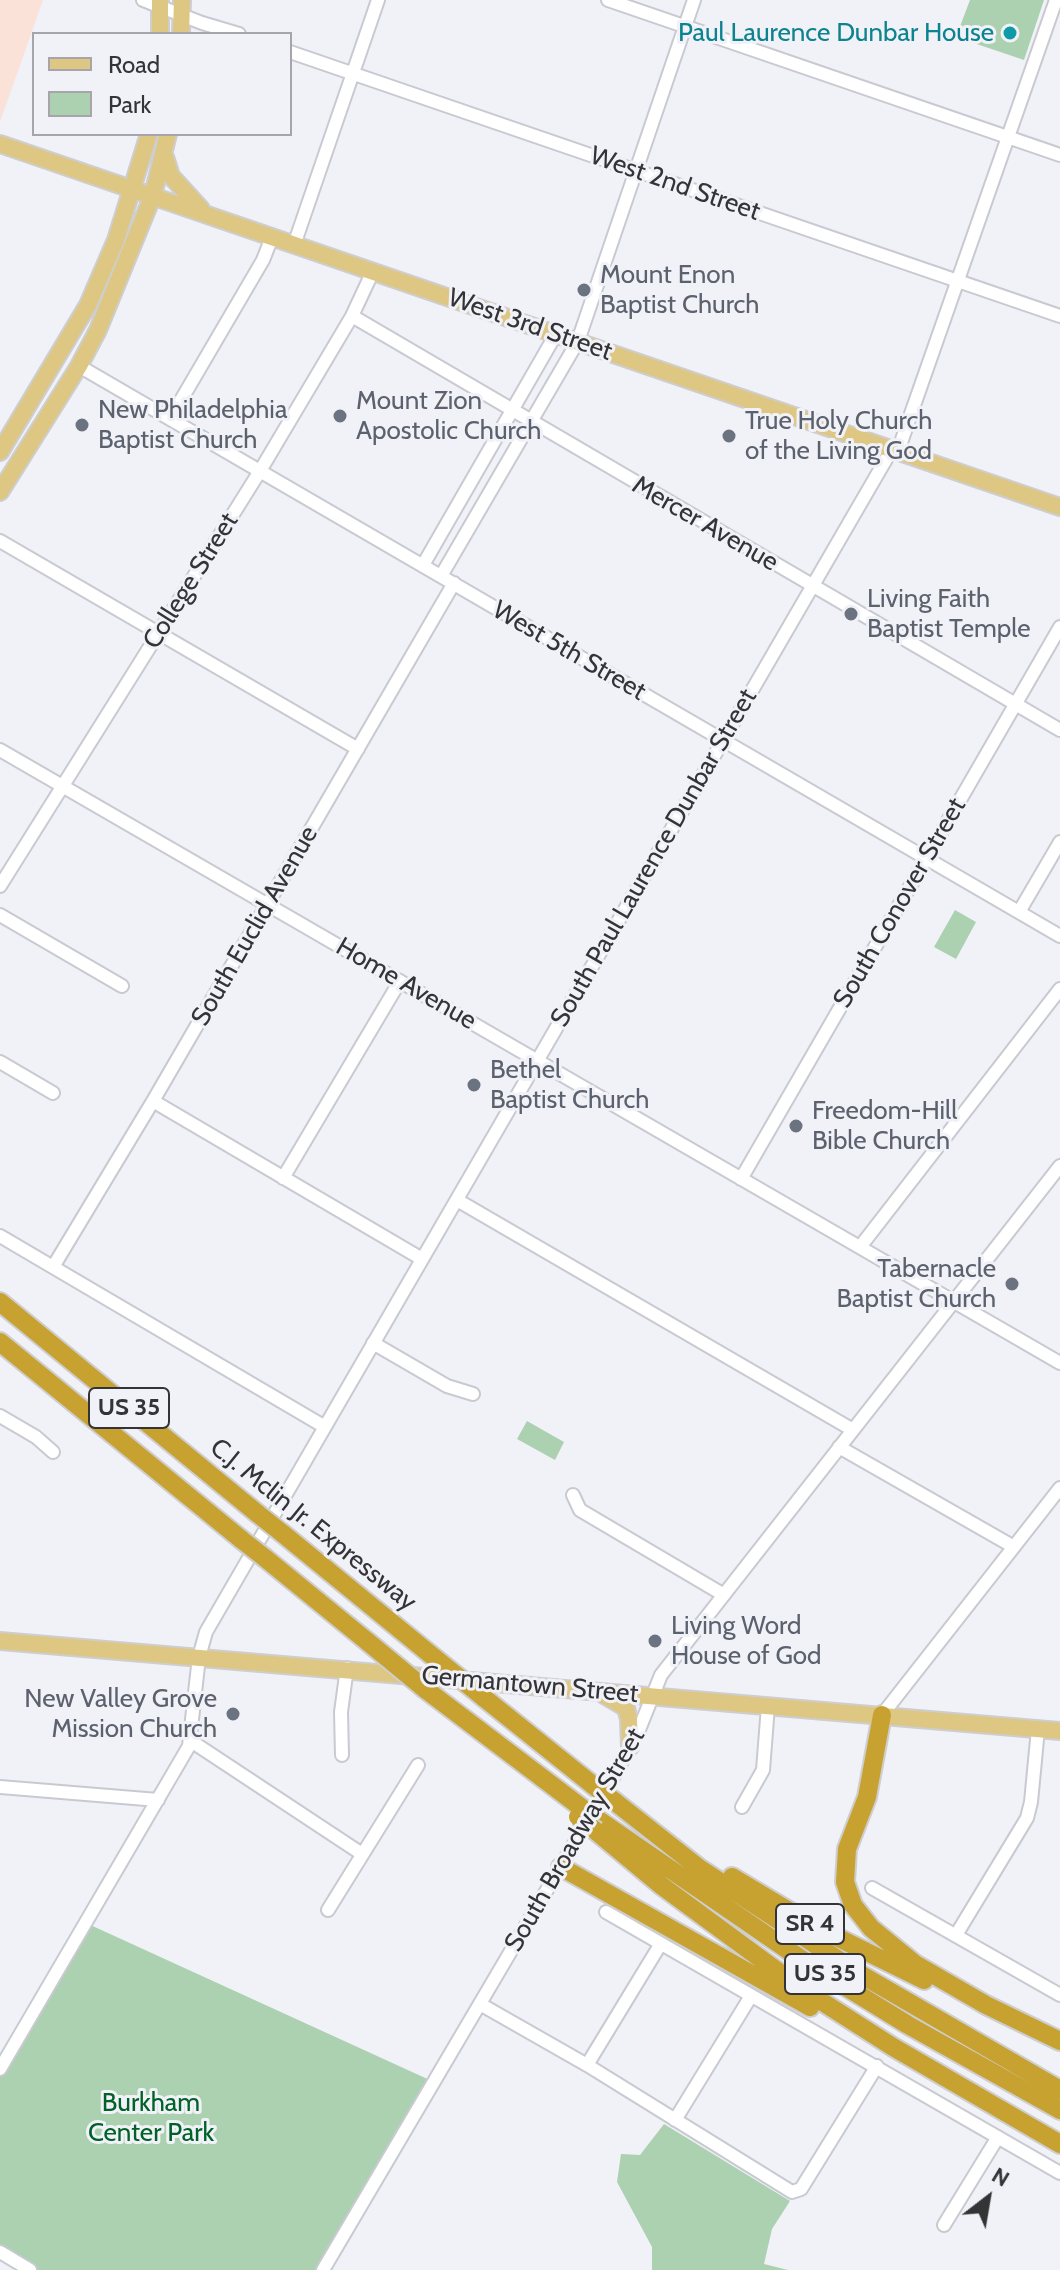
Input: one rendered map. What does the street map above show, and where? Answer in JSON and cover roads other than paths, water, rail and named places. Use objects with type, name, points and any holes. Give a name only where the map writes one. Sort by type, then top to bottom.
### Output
[{"type":"highway","name":"C.J. Mclin Jr. Expressway","points":[[0,1302],[644,1825]]},
{"type":"highway","name":"US 35","points":[[0,1342],[598,1826],[908,2025],[1060,2110]]},
{"type":"highway","points":[[882,1715],[867,1797],[847,1849],[845,1874],[848,1893],[859,1915],[878,1935],[915,1964],[986,2005]]},
{"type":"highway","name":"US 35","points":[[644,1825],[712,1877],[860,1974],[1060,2090]]},
{"type":"highway","name":"SR 4","points":[[644,1825],[814,1926],[912,1975],[986,2005],[1060,2041]]},
{"type":"highway","name":"SR 4","points":[[598,1826],[732,1939],[799,1987],[893,2047],[1060,2144]]},
{"type":"highway","points":[[561,1867],[839,2024],[893,2047]]},
{"type":"main road","points":[[154,2],[160,32]]},
{"type":"main road","points":[[181,32],[182,8]]},
{"type":"main road","points":[[0,452],[88,305],[134,189],[148,136]]},
{"type":"main road","points":[[0,492],[79,366],[113,296],[153,195],[168,136]]},
{"type":"main road","name":"West 3rd Street","points":[[0,144],[1060,507]]},
{"type":"main road","points":[[165,151],[171,176],[184,194],[209,215]]},
{"type":"main road","name":"Germantown Street","points":[[0,1641],[347,1668],[599,1693],[1060,1731]]},
{"type":"main road","points":[[599,1693],[626,1708],[630,1747]]},
{"type":"street","points":[[294,245],[378,0]]},
{"type":"street","points":[[608,0],[1060,155]]},
{"type":"street","points":[[441,576],[578,341],[694,0]]},
{"type":"street","name":"South Paul Laurence Dunbar Street","points":[[0,2069],[191,1741],[199,1657],[206,1632],[536,1060],[895,450],[1056,0]]},
{"type":"street","points":[[154,2],[182,8],[235,32]]},
{"type":"street","name":"West 2nd Street","points":[[292,53],[1060,316]]},
{"type":"street","points":[[170,419],[263,260],[272,237]]},
{"type":"street","name":"College Street","points":[[0,886],[260,471],[352,316],[373,271]]},
{"type":"street","name":"Mercer Avenue","points":[[352,316],[1060,730]]},
{"type":"street","points":[[423,565],[556,334]]},
{"type":"street","name":"West 5th Street","points":[[79,366],[1060,936]]},
{"type":"street","points":[[0,541],[358,749]]},
{"type":"street","name":"South Euclid Avenue","points":[[53,1267],[454,583]]},
{"type":"street","name":"South Conover Street","points":[[741,1179],[1060,627]]},
{"type":"street","name":"Home Avenue","points":[[0,750],[1060,1363]]},
{"type":"street","points":[[1019,912],[1060,842]]},
{"type":"street","points":[[0,915],[122,986]]},
{"type":"street","points":[[283,1178],[400,981]]},
{"type":"street","points":[[860,1247],[1060,989]]},
{"type":"street","points":[[0,1062],[53,1093]]},
{"type":"street","points":[[153,1101],[422,1259]]},
{"type":"street","name":"South Broadway Street","points":[[323,2270],[630,1747],[661,1675],[1060,1166]]},
{"type":"street","points":[[457,1200],[853,1430]]},
{"type":"street","points":[[0,1236],[325,1427]]},
{"type":"street","points":[[373,1343],[447,1386],[473,1394]]},
{"type":"street","points":[[0,1416],[36,1437],[53,1452]]},
{"type":"street","points":[[839,1447],[1014,1547]]},
{"type":"street","points":[[882,1715],[1060,1488]]},
{"type":"street","points":[[573,1495],[580,1510],[724,1595]]},
{"type":"street","points":[[342,1755],[341,1712],[347,1668]]},
{"type":"street","points":[[742,1807],[763,1770],[768,1706]]},
{"type":"street","points":[[956,1935],[1027,1818],[1038,1729]]},
{"type":"street","points":[[191,1741],[362,1854]]},
{"type":"street","points":[[328,1910],[418,1765]]},
{"type":"street","points":[[0,1787],[158,1800]]},
{"type":"street","points":[[872,1888],[1060,1995]]},
{"type":"street","points":[[606,1912],[1060,2173]]},
{"type":"street","points":[[587,2065],[660,1945]]},
{"type":"street","points":[[675,2120],[751,1996]]},
{"type":"street","points":[[480,2004],[587,2065],[792,2192],[797,2192],[877,2066]]},
{"type":"street","points":[[944,2225],[998,2137]]},
{"type":"street","points":[[0,2252],[30,2270]]},
{"type":"place","name":"Paul Laurence Dunbar House","points":[[1010,33]]},
{"type":"place","name":"Mount Enon Baptist Church","points":[[584,290]]},
{"type":"place","name":"Mount Zion Apostolic Church","points":[[340,416]]},
{"type":"place","name":"New Philadelphia Baptist Church","points":[[82,425]]},
{"type":"place","name":"True Holy Church of the Living God","points":[[729,436]]},
{"type":"place","name":"Living Faith Baptist Temple","points":[[851,614]]},
{"type":"place","name":"Bethel Baptist Church","points":[[474,1085]]},
{"type":"place","name":"Freedom-Hill Bible Church","points":[[796,1126]]},
{"type":"place","name":"Tabernacle Baptist Church","points":[[1012,1284]]},
{"type":"place","name":"Living Word House of God","points":[[655,1641]]},
{"type":"place","name":"New Valley Grove Mission Church","points":[[233,1714]]},
{"type":"park label","name":"Burkham Center Park","points":[[151,2118]]}]
